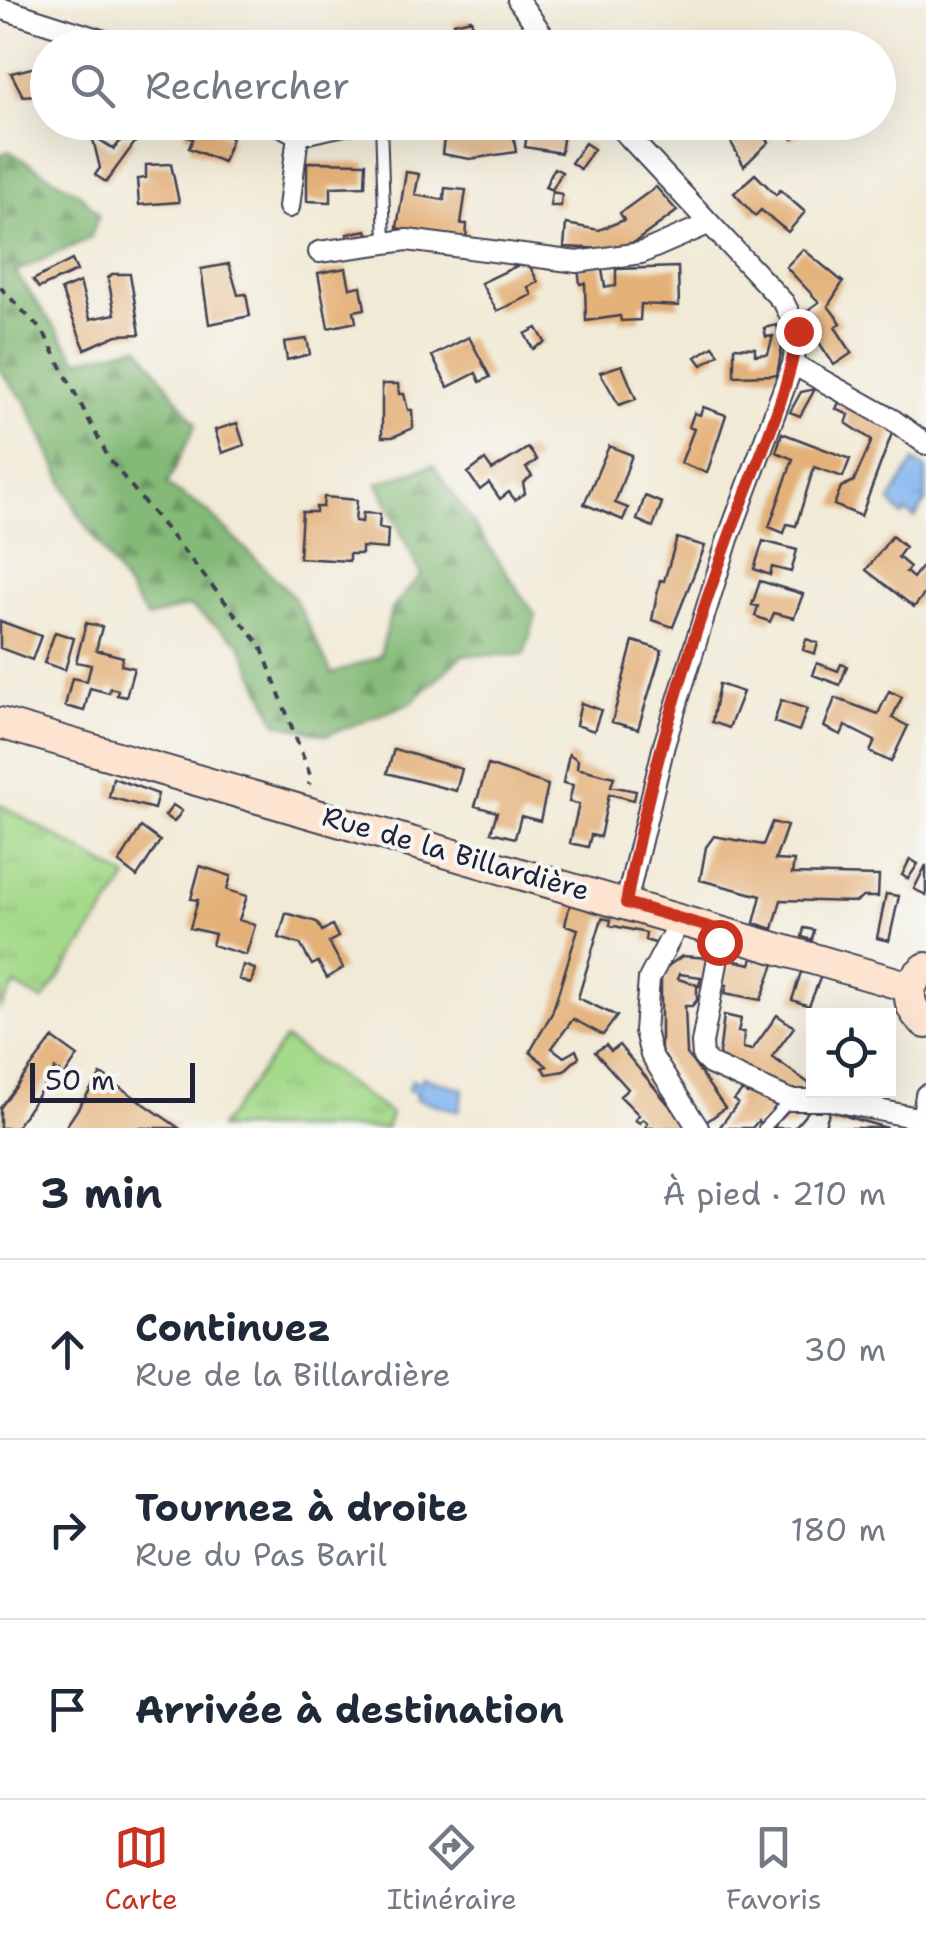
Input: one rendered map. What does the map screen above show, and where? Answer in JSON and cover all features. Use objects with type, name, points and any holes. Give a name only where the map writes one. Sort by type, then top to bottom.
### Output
[{"type":"street","points":[[518,0],[539,30]]},
{"type":"street","points":[[0,8],[69,30]]},
{"type":"street","points":[[289,207],[297,140]]},
{"type":"street","points":[[626,903],[664,745],[728,539],[793,364],[798,331],[784,303],[631,140]]},
{"type":"street","points":[[319,252],[385,242],[452,244],[577,262],[642,253],[708,224]]},
{"type":"street","points":[[793,364],[926,444]]},
{"type":"street","name":"Rue de la Billardière","points":[[0,724],[680,920],[918,978]]},
{"type":"street","points":[[680,920],[649,980],[645,1031],[651,1055],[698,1128]]},
{"type":"street","points":[[723,931],[714,958],[703,1057],[790,1100],[830,1100],[921,1124],[926,1095]]},
{"type":"street","points":[[918,978],[910,1006],[926,1022]]},
{"type":"lane","points":[[382,140],[385,242]]},
{"type":"lane","points":[[764,1128],[790,1100]]},
{"type":"path","points":[[0,287],[44,333],[109,459],[261,646],[310,775],[304,809]]},
{"type":"green space","points":[[9,151],[81,195],[99,215],[90,238],[15,272],[78,360],[139,346],[196,424],[167,485],[207,511],[294,597],[332,674],[380,656],[391,610],[421,575],[378,483],[433,465],[536,616],[524,655],[463,655],[411,703],[327,735],[277,723],[240,643],[189,606],[147,618],[76,510],[26,402],[0,371],[0,155]]},
{"type":"green space","points":[[0,804],[128,878],[43,1001],[15,985],[0,1008]]},
{"type":"green space","points":[[285,1039],[391,1114],[386,1128],[219,1128]]},
{"type":"water","points":[[914,461],[926,469],[926,501],[915,518],[906,512],[902,516],[890,501]]},
{"type":"water","points":[[423,1077],[464,1089],[459,1111],[416,1099],[418,1093],[408,1090],[411,1080],[421,1083]]},
{"type":"building","points":[[471,19],[474,30],[456,30],[454,23]]},
{"type":"building","points":[[30,68],[30,95],[23,96],[11,73]]},
{"type":"building","points":[[93,140],[114,149],[121,140],[136,141],[106,182],[95,175],[100,168]]},
{"type":"building","points":[[193,140],[231,140],[223,162],[189,148]]},
{"type":"building","points":[[444,140],[514,140],[516,152],[470,159],[442,154]]},
{"type":"building","points":[[526,140],[563,140],[561,153],[525,147]]},
{"type":"building","points":[[730,140],[767,140],[769,142],[744,166]]},
{"type":"building","points":[[585,143],[594,149],[580,169],[571,163]]},
{"type":"building","points":[[307,162],[366,163],[365,186],[331,187],[331,202],[307,201]]},
{"type":"building","points":[[171,164],[179,202],[139,205],[137,179],[146,178],[146,165]]},
{"type":"building","points":[[554,168],[562,172],[552,190],[545,187]]},
{"type":"building","points":[[406,172],[419,174],[415,195],[444,200],[445,188],[466,190],[461,224],[467,224],[466,242],[397,228]]},
{"type":"building","points":[[755,174],[776,195],[780,190],[805,212],[788,232],[761,210],[755,216],[734,193]]},
{"type":"building","points":[[656,187],[677,211],[635,242],[606,249],[564,247],[566,224],[599,230],[624,220],[620,213]]},
{"type":"building","points":[[552,192],[562,194],[561,206],[550,206]]},
{"type":"building","points":[[367,230],[371,241],[350,246],[347,234]]},
{"type":"building","points":[[803,249],[843,282],[828,306],[841,323],[835,327],[852,353],[834,365],[801,315],[819,302],[786,267]]},
{"type":"building","points":[[72,260],[77,271],[39,288],[33,280]]},
{"type":"building","points":[[527,261],[538,282],[528,287],[532,295],[497,311],[481,283]]},
{"type":"building","points":[[229,264],[238,295],[246,294],[250,316],[209,324],[201,269]]},
{"type":"building","points":[[601,264],[605,287],[616,286],[616,269],[678,267],[679,306],[641,304],[640,320],[621,321],[620,316],[586,321],[585,283],[580,284],[578,268]]},
{"type":"building","points":[[346,268],[350,288],[361,286],[365,309],[354,311],[356,322],[328,328],[318,273]]},
{"type":"building","points":[[112,274],[130,274],[140,334],[117,335],[85,349],[61,290],[80,282],[90,319],[115,314],[108,278]]},
{"type":"building","points":[[777,325],[782,347],[777,375],[734,376],[734,347],[755,348],[755,355],[768,354],[773,336],[766,337],[764,328]]},
{"type":"building","points":[[537,328],[545,342],[533,349],[525,334]]},
{"type":"building","points":[[469,337],[490,377],[480,382],[476,373],[448,387],[432,356]]},
{"type":"building","points":[[307,339],[310,354],[287,360],[284,342]]},
{"type":"building","points":[[713,346],[719,354],[702,365],[696,357]]},
{"type":"building","points":[[622,365],[636,399],[619,405],[600,372]]},
{"type":"building","points":[[382,384],[398,384],[399,394],[404,394],[408,410],[412,410],[413,428],[393,437],[382,437]]},
{"type":"building","points":[[815,389],[800,416],[790,412],[801,392]]},
{"type":"building","points":[[842,396],[894,428],[861,516],[834,505],[841,487],[854,481],[872,440],[846,423],[849,415],[836,409]]},
{"type":"building","points":[[703,407],[726,415],[707,473],[681,463],[694,429],[689,427],[694,413],[700,415]]},
{"type":"building","points":[[237,423],[244,445],[222,453],[215,430]]},
{"type":"building","points":[[782,433],[850,459],[843,477],[814,467],[796,526],[787,524],[784,533],[769,527],[793,459],[776,452]]},
{"type":"building","points":[[609,446],[632,455],[615,503],[628,508],[623,520],[584,504]]},
{"type":"building","points":[[528,448],[537,460],[526,468],[532,476],[523,483],[525,493],[515,500],[509,492],[500,499],[489,483],[480,490],[468,473],[485,460],[492,470]]},
{"type":"building","points":[[645,496],[662,503],[653,527],[637,520]]},
{"type":"building","points":[[324,497],[357,500],[355,521],[362,522],[363,513],[380,514],[379,528],[388,529],[387,549],[362,547],[362,554],[349,554],[349,561],[299,558],[302,512],[316,512],[316,507],[323,507]]},
{"type":"building","points":[[892,536],[905,547],[898,557],[910,567],[906,572],[913,578],[926,561],[926,592],[914,607],[866,570]]},
{"type":"building","points":[[677,538],[705,546],[673,627],[652,620],[660,580],[664,581]]},
{"type":"building","points":[[763,541],[797,550],[791,572],[772,567],[770,575],[754,569]]},
{"type":"building","points":[[760,581],[803,594],[794,618],[774,613],[770,622],[755,616],[758,606],[752,605]]},
{"type":"building","points":[[0,621],[41,636],[32,660],[0,648]]},
{"type":"building","points":[[86,623],[102,627],[96,650],[123,657],[121,665],[134,668],[126,697],[110,688],[109,693],[90,688],[84,711],[65,706],[72,678],[87,681],[91,665],[76,662]]},
{"type":"building","points":[[55,632],[74,638],[65,670],[44,663]]},
{"type":"building","points":[[806,639],[818,643],[815,654],[803,650]]},
{"type":"building","points":[[633,641],[662,650],[638,729],[612,722]]},
{"type":"building","points":[[817,663],[838,671],[841,664],[847,666],[840,685],[813,675]]},
{"type":"building","points":[[719,684],[743,692],[729,728],[712,722]]},
{"type":"building","points":[[889,691],[902,697],[892,718],[908,726],[891,762],[870,752],[875,741],[845,726],[841,735],[824,727],[835,698],[878,714]]},
{"type":"building","points":[[781,700],[807,709],[799,731],[774,722]]},
{"type":"building","points":[[581,703],[601,710],[594,731],[576,725]]},
{"type":"building","points":[[394,749],[462,769],[456,791],[387,773]]},
{"type":"building","points":[[569,754],[578,760],[577,768],[614,777],[611,786],[636,791],[634,800],[609,794],[600,837],[591,835],[588,847],[570,843],[579,804],[569,802],[573,785],[563,783]]},
{"type":"building","points":[[488,765],[548,785],[540,821],[521,816],[515,838],[491,832],[497,812],[475,806]]},
{"type":"building","points":[[113,778],[158,794],[154,809],[109,797]]},
{"type":"building","points":[[173,805],[182,811],[174,822],[165,816]]},
{"type":"building","points":[[772,822],[787,826],[775,860],[794,861],[792,874],[879,876],[878,897],[863,897],[856,902],[781,900],[773,929],[754,923],[761,896],[700,880],[706,847],[714,836],[763,845]]},
{"type":"building","points":[[141,827],[160,841],[137,877],[119,863]]},
{"type":"building","points":[[910,859],[918,864],[908,879],[902,875]]},
{"type":"building","points":[[926,865],[926,895],[914,889]]},
{"type":"building","points":[[200,866],[231,876],[227,890],[247,896],[239,920],[255,925],[246,955],[212,945],[215,934],[190,928],[198,900],[191,899]]},
{"type":"building","points":[[886,894],[899,896],[889,941],[877,938]]},
{"type":"building","points":[[571,900],[664,926],[658,944],[645,940],[646,933],[610,925],[611,920],[602,918],[578,998],[617,1016],[603,1035],[573,1019],[552,1048],[564,1057],[576,1050],[579,1057],[564,1071],[547,1074],[542,1068],[547,1066],[530,1052],[552,1013],[578,929],[565,925]]},
{"type":"building","points":[[286,913],[317,922],[322,931],[332,925],[338,937],[329,942],[343,968],[327,978],[318,962],[312,965],[300,944],[279,938]]},
{"type":"building","points":[[804,928],[814,930],[812,940],[802,937]]},
{"type":"building","points":[[682,956],[709,958],[703,986],[699,986],[701,977],[679,974],[678,979],[697,985],[697,1000],[692,1006],[685,1006],[687,1054],[725,1108],[705,1123],[661,1053],[661,971]]},
{"type":"building","points":[[753,958],[774,964],[761,1000],[725,993],[727,985],[719,983],[726,959],[751,964]]},
{"type":"building","points":[[243,965],[255,969],[251,984],[239,979]]},
{"type":"building","points":[[801,972],[821,976],[809,1006],[792,1000]]},
{"type":"building","points":[[724,1015],[741,1019],[738,1032],[744,1032],[743,1048],[752,1050],[777,1015],[794,1027],[772,1057],[806,1081],[806,1090],[795,1094],[718,1063]]},
{"type":"building","points":[[53,1038],[78,1056],[65,1075],[55,1069],[16,1128],[0,1128],[0,1108]]},
{"type":"building","points":[[606,1045],[611,1051],[619,1045],[688,1128],[645,1128],[648,1123],[643,1119],[640,1123],[635,1120],[639,1115],[620,1096],[628,1089],[595,1052]]},
{"type":"building","points":[[101,1074],[179,1128],[65,1128]]},
{"type":"building","points":[[753,1087],[777,1107],[762,1125],[758,1121],[752,1128],[719,1128],[738,1103],[734,1100],[743,1090],[747,1094]]},
{"type":"building","points":[[795,1106],[812,1107],[794,1128],[774,1128],[780,1116]]},
{"type":"building","points":[[830,1110],[855,1119],[887,1128],[824,1128]]},
{"type":"route","points":[[719,942],[723,931],[626,903],[664,745],[728,539],[793,364],[798,331]]}]
